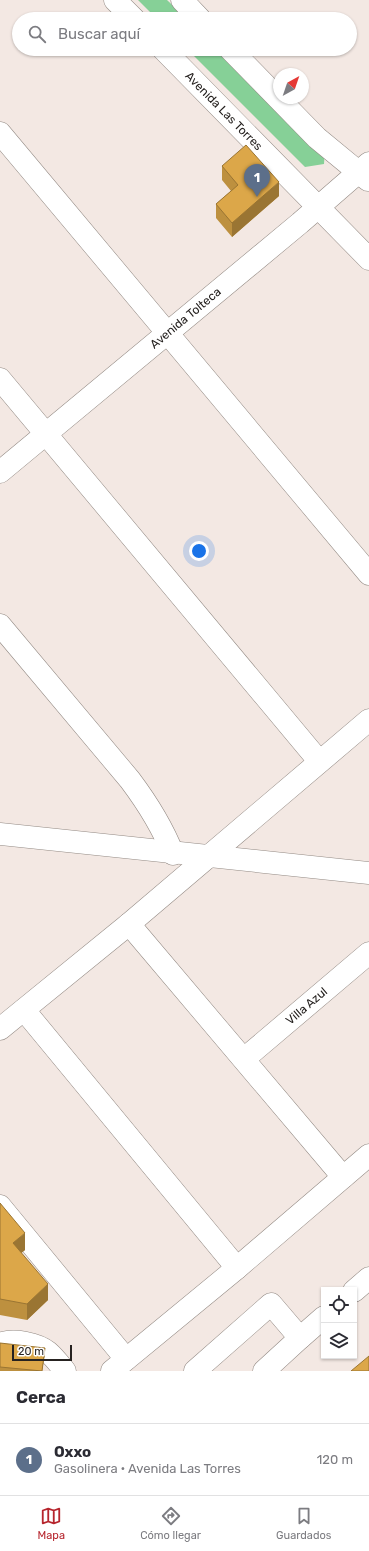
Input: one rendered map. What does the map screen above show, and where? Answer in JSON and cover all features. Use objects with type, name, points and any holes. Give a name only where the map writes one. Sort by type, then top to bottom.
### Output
[{"type":"street","points":[[115,0],[127,12]]},
{"type":"street","points":[[182,0],[193,12]]},
{"type":"street","name":"Avenida Las Torres","points":[[170,56],[369,259]]},
{"type":"street","points":[[237,56],[317,138],[365,171]]},
{"type":"street","points":[[0,133],[369,574]]},
{"type":"street","name":"Avenida Tolteca","points":[[0,472],[166,332],[365,171]]},
{"type":"street","points":[[0,379],[320,761]]},
{"type":"street","points":[[0,625],[130,780],[164,829],[173,854]]},
{"type":"street","points":[[0,1029],[129,924],[206,857],[367,723]]},
{"type":"street","points":[[0,834],[173,854],[369,873]]},
{"type":"street","points":[[129,924],[343,1177]]},
{"type":"street","name":"Villa Azul","points":[[244,1060],[369,953]]},
{"type":"street","points":[[24,1010],[237,1268]]},
{"type":"street","points":[[0,1206],[119,1365],[237,1268],[369,1155]]},
{"type":"street","points":[[357,1288],[369,1278]]},
{"type":"street","points":[[195,1371],[271,1304],[300,1338]]},
{"type":"street","points":[[264,1371],[321,1320]]},
{"type":"street","points":[[0,1344],[14,1342],[39,1347],[48,1352],[66,1371]]},
{"type":"green space","points":[[138,0],[167,0],[180,12],[150,12]]},
{"type":"green space","points":[[194,56],[226,56],[273,99],[273,104],[278,104],[325,148],[324,164],[305,167]]},
{"type":"building","points":[[246,145],[279,182],[232,223],[216,204],[238,185],[222,166]]},
{"type":"building","points":[[0,1203],[25,1233],[13,1243],[48,1284],[27,1304],[0,1299]]},
{"type":"building","points":[[0,1343],[45,1348],[42,1371],[0,1367]]},
{"type":"building","points":[[369,1356],[369,1371],[351,1371]]},
{"type":"place","name":"Oxxo","points":[[257,197]]}]
